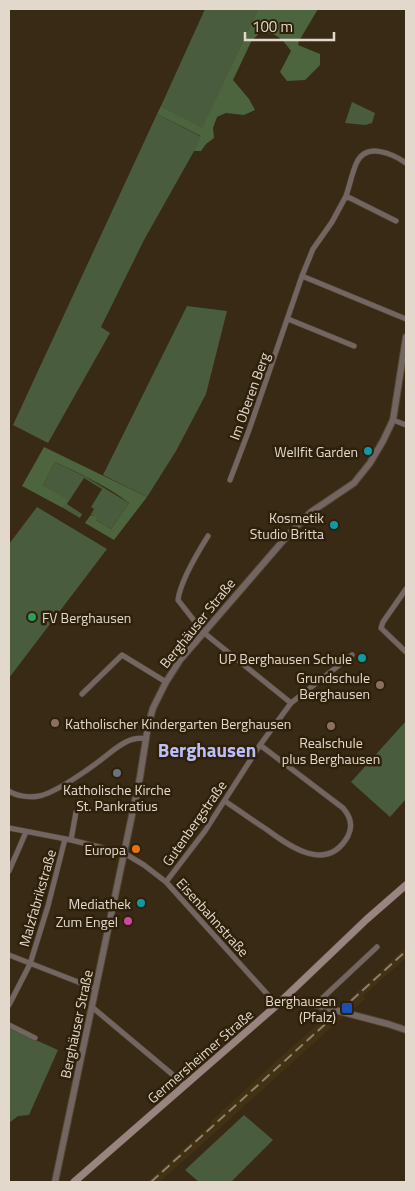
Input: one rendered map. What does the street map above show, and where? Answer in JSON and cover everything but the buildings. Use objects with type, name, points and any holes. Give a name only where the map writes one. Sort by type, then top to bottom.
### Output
[{"type":"main road","name":"Germersheimer Straße","points":[[74,1182],[277,1005],[367,919],[406,885]]},
{"type":"street","name":"Im Oberen Berg","points":[[230,480],[302,276],[314,248],[332,222],[346,196],[357,162],[370,151],[384,152],[406,163]]},
{"type":"street","points":[[346,196],[396,220]]},
{"type":"street","points":[[302,276],[406,319]]},
{"type":"street","points":[[288,319],[354,346]]},
{"type":"street","name":"Berghäuser Straße","points":[[55,1182],[153,708],[180,660],[294,529],[311,512],[354,484],[370,463],[384,441],[393,420],[406,337]]},
{"type":"street","points":[[393,420],[406,425]]},
{"type":"street","points":[[208,536],[190,567],[178,600],[203,632],[291,703]]},
{"type":"street","points":[[406,589],[382,622],[381,628],[406,652]]},
{"type":"street","points":[[82,694],[122,655],[166,682]]},
{"type":"street","name":"Gutenbergstraße","points":[[166,882],[225,801],[260,745],[291,703],[352,655]]},
{"type":"street","points":[[9,791],[26,796],[39,796],[87,770],[121,745],[135,739],[146,739]]},
{"type":"street","points":[[225,801],[291,847],[309,854],[325,854],[333,851],[346,841],[350,833],[351,821],[343,808],[260,745]]},
{"type":"street","name":"Malzfabrikstraße","points":[[9,1005],[30,964],[76,812]]},
{"type":"street","points":[[9,828],[68,839],[124,853]]},
{"type":"street","points":[[9,871],[26,832]]},
{"type":"street","name":"Eisenbahnstraße","points":[[124,853],[166,882],[277,1005]]},
{"type":"street","points":[[316,1005],[377,947]]},
{"type":"street","points":[[9,955],[96,989]]},
{"type":"street","points":[[285,997],[406,1030]]},
{"type":"street","points":[[92,1008],[185,1085]]},
{"type":"street","points":[[9,1025],[35,1038]]},
{"type":"shaded area","points":[[406,947],[406,958],[363,996],[365,999],[351,1012],[340,1008]]},
{"type":"shaded area","points":[[329,1012],[343,1017],[160,1182],[147,1182],[326,1017]]},
{"type":"green space","points":[[205,9],[258,9],[202,129],[161,106]]},
{"type":"green space","points":[[258,9],[318,9],[298,45],[320,54],[320,65],[305,80],[287,81],[280,72],[291,51],[278,37],[270,33],[260,32],[251,42],[233,80],[249,99],[255,110],[244,115],[226,113],[217,117],[213,128],[214,138],[201,151],[194,151],[201,136],[157,114],[161,106],[202,128]]},
{"type":"green space","points":[[352,102],[375,113],[372,123],[365,125],[345,123]]},
{"type":"green space","points":[[157,114],[202,137],[144,240],[101,327],[110,333],[48,443],[13,425]]},
{"type":"green space","points":[[187,306],[227,311],[206,394],[176,451],[147,497],[103,475]]},
{"type":"green space","points":[[44,447],[147,497],[114,540],[85,523],[90,516],[97,515],[96,520],[111,529],[129,503],[103,486],[55,462],[43,485],[68,500],[63,508],[22,486]]},
{"type":"green space","points":[[55,462],[86,477],[129,503],[111,529],[96,520],[93,515],[90,516],[94,509],[91,507],[102,489],[84,478],[67,504],[82,514],[80,518],[63,508],[67,500],[43,485]]},
{"type":"green space","name":"FV Berghausen","points":[[37,507],[107,549],[9,678],[9,544]]},
{"type":"green space","points":[[406,721],[406,799],[390,817],[351,782]]},
{"type":"green space","points":[[9,1028],[58,1050],[29,1115],[18,1116],[9,1123]]},
{"type":"green space","points":[[244,1115],[273,1140],[231,1182],[199,1182],[185,1170]]},
{"type":"railway","points":[[151,1182],[406,951]]},
{"type":"place","name":"Wellfit Garden","points":[[368,451]]},
{"type":"place","name":"Kosmetik Studio Britta","points":[[334,525]]},
{"type":"place","name":"FV Berghausen","points":[[32,617]]},
{"type":"place","name":"UP Berghausen Schule","points":[[362,658]]},
{"type":"place","name":"Grundschule Berghausen","points":[[380,685]]},
{"type":"place","name":"Katholischer Kindergarten Berghausen","points":[[55,723]]},
{"type":"place","name":"Realschule plus Berghausen","points":[[331,726]]},
{"type":"place","name":"Katholische Kirche St. Pankratius","points":[[117,773]]},
{"type":"place","name":"Europa","points":[[136,849]]},
{"type":"place","name":"Mediathek","points":[[141,903]]},
{"type":"place","name":"Zum Engel","points":[[128,921]]},
{"type":"place","name":"Berghausen (Pfalz)","points":[[347,1008]]},
{"type":"district","name":"Berghausen","points":[[207,749]]}]
